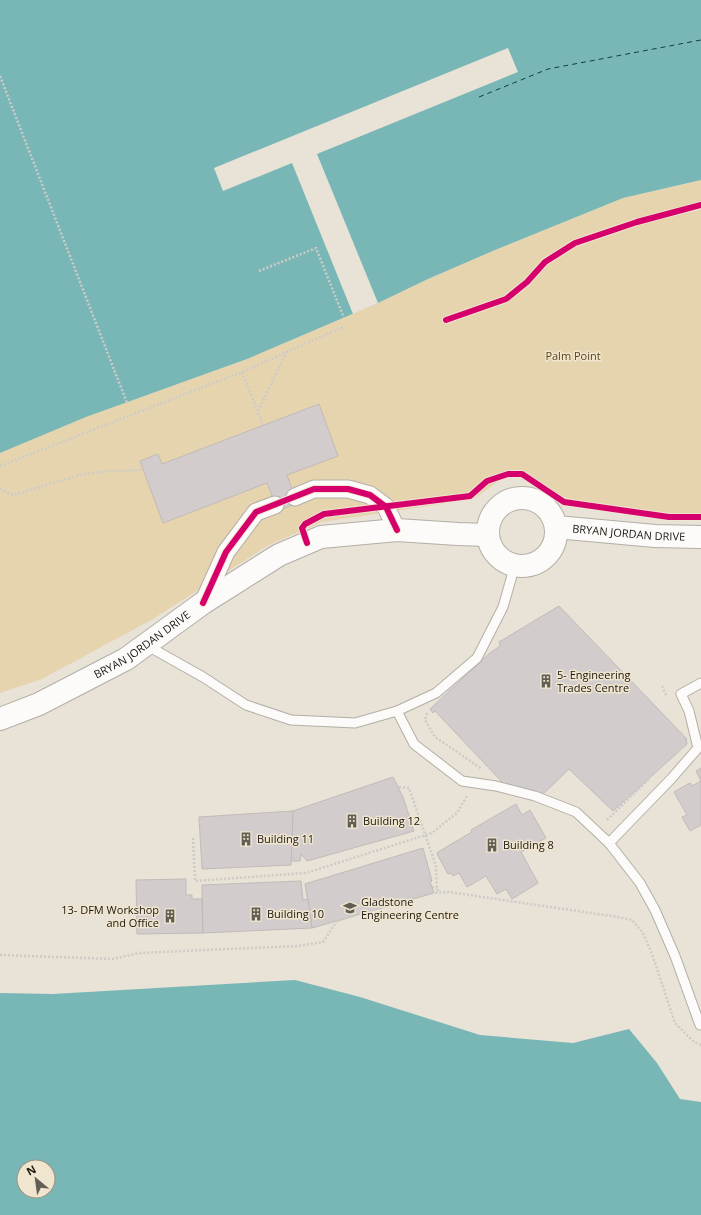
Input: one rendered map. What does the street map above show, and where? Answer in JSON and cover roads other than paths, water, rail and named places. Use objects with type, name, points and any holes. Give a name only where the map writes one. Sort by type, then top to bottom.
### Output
[{"type":"main road","points":[[525,498],[536,501],[546,507],[552,516],[556,527],[555,540],[550,552],[540,561],[528,565],[515,565],[505,562],[496,554],[490,545],[488,535],[489,523],[494,512],[503,503],[514,499],[525,498]]},
{"type":"main road","name":"BRYAN JORDAN DRIVE","points":[[556,527],[655,536],[701,537]]},
{"type":"main road","name":"BRYAN JORDAN DRIVE","points":[[0,719],[39,704],[126,659],[203,603],[279,555],[321,537],[398,530],[488,535]]},
{"type":"street","points":[[295,497],[314,489],[348,489],[370,495],[386,507],[398,530]]},
{"type":"street","points":[[203,603],[226,552],[256,512],[275,505]]},
{"type":"lane","points":[[146,645],[203,677],[246,705],[291,720],[355,723],[397,711],[436,693],[476,658],[503,607],[515,565]]},
{"type":"lane","points":[[609,843],[671,779],[698,748],[689,711],[681,694],[701,683]]},
{"type":"lane","points":[[397,711],[414,744],[462,781],[535,796],[576,812],[609,843],[640,883],[655,910],[675,956],[701,1025]]},
{"type":"water","points":[[0,0],[701,0],[701,180],[623,198],[495,250],[428,279],[378,303],[247,359],[86,417],[0,453]]},
{"type":"water","points":[[295,980],[360,997],[480,1035],[573,1043],[629,1029],[657,1063],[680,1099],[701,1102],[701,1215],[0,1215],[0,993],[53,994]]},
{"type":"place","name":"5- Engineering Trades Centre","points":[[546,681]]},
{"type":"place","name":"Building 12","points":[[352,821]]},
{"type":"place","name":"Building 11","points":[[246,839]]},
{"type":"place","name":"Building 8","points":[[492,845]]},
{"type":"place","name":"Gladstone Engineering Centre","points":[[350,908]]},
{"type":"place","name":"Building 10","points":[[256,914]]},
{"type":"place","name":"13- DFM Workshop and Office","points":[[170,916]]},
{"type":"park label","name":"Palm Point","points":[[573,356]]}]
